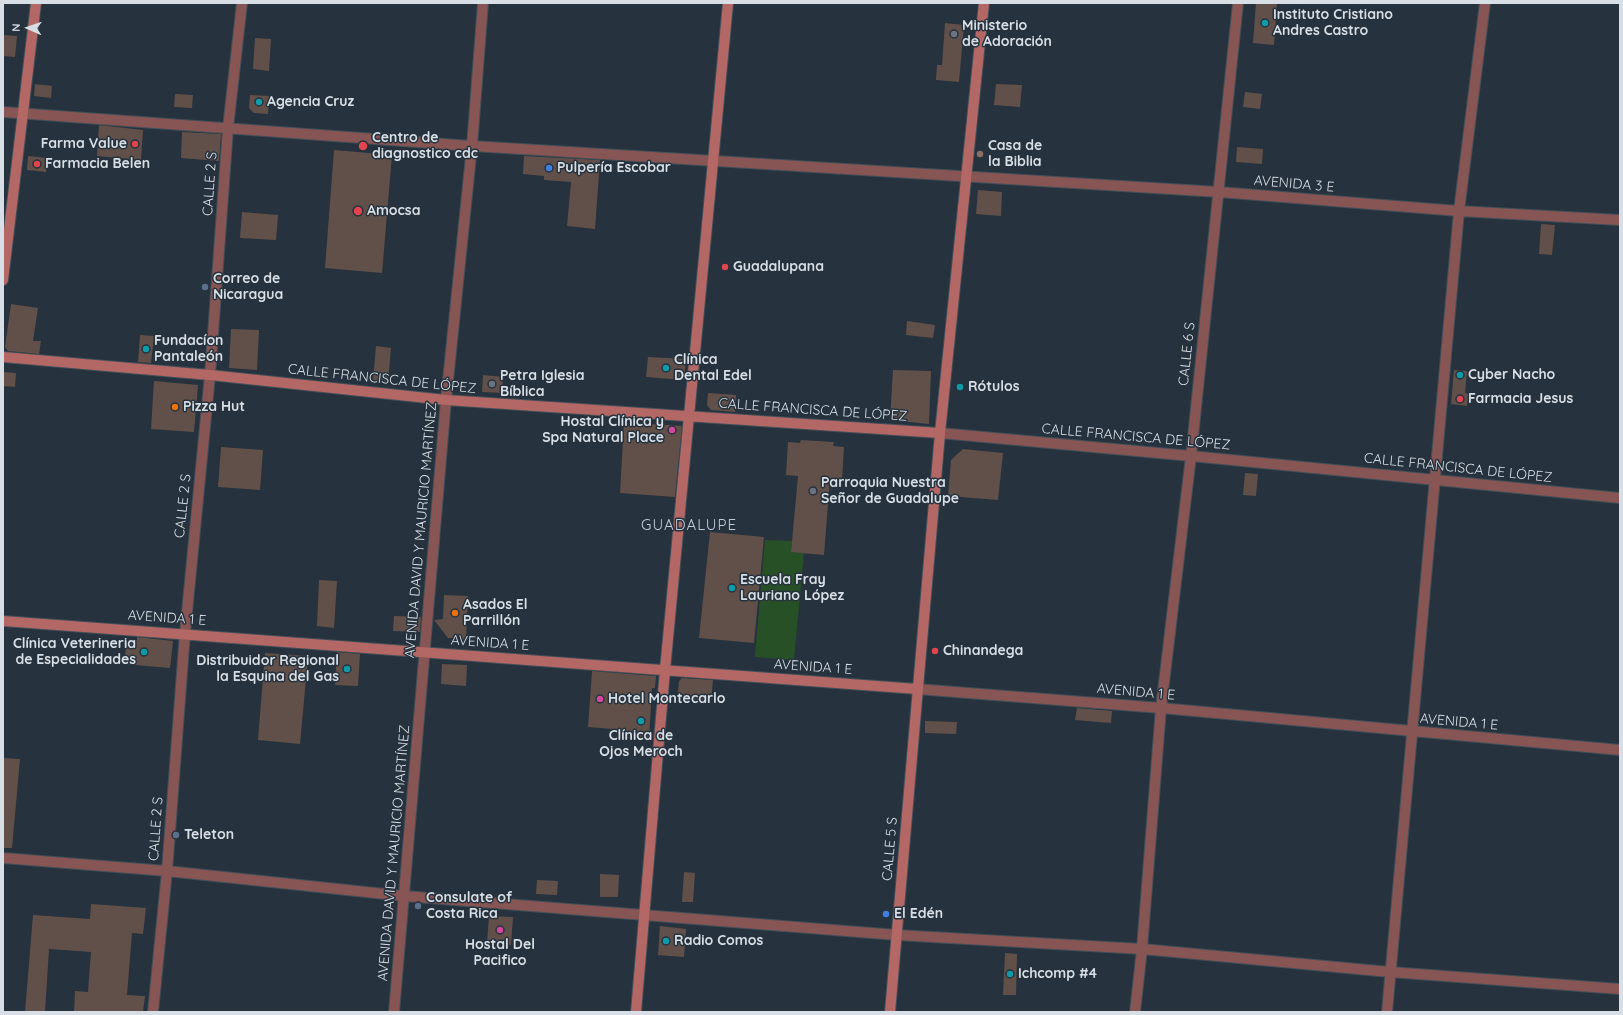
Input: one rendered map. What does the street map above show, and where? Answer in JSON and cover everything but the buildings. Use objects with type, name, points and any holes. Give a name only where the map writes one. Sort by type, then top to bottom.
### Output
[{"type":"street","points":[[3,280],[36,3]]},
{"type":"street","name":"CALLE 2 S","points":[[153,1012],[167,871],[185,633],[210,375],[228,128],[242,3]]},
{"type":"street","name":"AVENIDA DAVID Y MAURICIO MARTÍNEZ","points":[[394,1012],[446,400],[472,146],[483,3]]},
{"type":"street","points":[[636,1012],[688,415],[728,3]]},
{"type":"street","name":"CALLE 5 S","points":[[890,1012],[940,433],[984,3]]},
{"type":"street","name":"CALLE 6 S","points":[[1135,1012],[1142,948],[1161,708],[1191,456],[1238,3]]},
{"type":"street","points":[[1387,1012],[1458,211],[1484,3]]},
{"type":"street","name":"AVENIDA 3 E","points":[[3,112],[472,146],[1219,192],[1458,211],[1620,220]]},
{"type":"street","name":"CALLE FRANCISCA DE LÓPEZ","points":[[3,357],[210,375],[446,400],[940,433],[1620,498]]},
{"type":"street","name":"AVENIDA 1 E","points":[[3,621],[185,633],[1161,708],[1620,750]]},
{"type":"street","points":[[3,858],[167,871],[404,896],[644,916],[897,935],[1142,948],[1390,972],[1620,989]]},
{"type":"green space","points":[[765,540],[792,541],[791,552],[804,553],[794,660],[755,657]]},
{"type":"place","name":"Instituto Cristiano Andres Castro","points":[[1265,23]]},
{"type":"place","name":"Ministerio de Adoración","points":[[954,34]]},
{"type":"place","name":"Agencia Cruz","points":[[259,102]]},
{"type":"place","name":"Farma Value","points":[[135,144]]},
{"type":"place","name":"Centro de diagnostico cdc","points":[[363,146]]},
{"type":"place","name":"Casa de la Biblia","points":[[980,154]]},
{"type":"place","name":"Farmacia Belen","points":[[37,164]]},
{"type":"place","name":"Pulpería Escobar","points":[[549,168]]},
{"type":"place","name":"Amocsa","points":[[358,211]]},
{"type":"place","name":"Guadalupana","points":[[725,267]]},
{"type":"place","name":"Correo de Nicaragua","points":[[205,287]]},
{"type":"place","name":"Fundacíon Pantaleón","points":[[146,349]]},
{"type":"place","name":"Clínica Dental Edel","points":[[666,368]]},
{"type":"place","name":"Cyber Nacho","points":[[1460,375]]},
{"type":"place","name":"Petra Iglesia Bíblica","points":[[492,384]]},
{"type":"place","name":"Rótulos","points":[[960,387]]},
{"type":"place","name":"Farmacia Jesus","points":[[1460,399]]},
{"type":"place","name":"Pizza Hut","points":[[175,407]]},
{"type":"place","name":"Hostal Clínica y Spa Natural Place","points":[[672,430]]},
{"type":"place","name":"Parroquia Nuestra Señor de Guadalupe","points":[[813,491]]},
{"type":"place","name":"Escuela Fray Lauriano López","points":[[732,588]]},
{"type":"place","name":"Asados El Parrillón","points":[[455,613]]},
{"type":"place","name":"Chinandega","points":[[935,651]]},
{"type":"place","name":"Clínica Veterineria de Especialidades","points":[[144,652]]},
{"type":"place","name":"Distribuidor Regional la Esquina del Gas","points":[[347,669]]},
{"type":"place","name":"Hotel Montecarlo","points":[[600,699]]},
{"type":"place","name":"Clínica de Ojos Meroch","points":[[641,721]]},
{"type":"place","name":"Teleton","points":[[176,835]]},
{"type":"place","name":"Consulate of Costa Rica","points":[[418,906]]},
{"type":"place","name":"El Edén","points":[[886,914]]},
{"type":"place","name":"Hostal Del Pacifico","points":[[500,930]]},
{"type":"place","name":"Radio Comos","points":[[666,941]]},
{"type":"place","name":"Ichcomp #4","points":[[1010,974]]},
{"type":"district","name":"GUADALUPE","points":[[689,525]]}]
